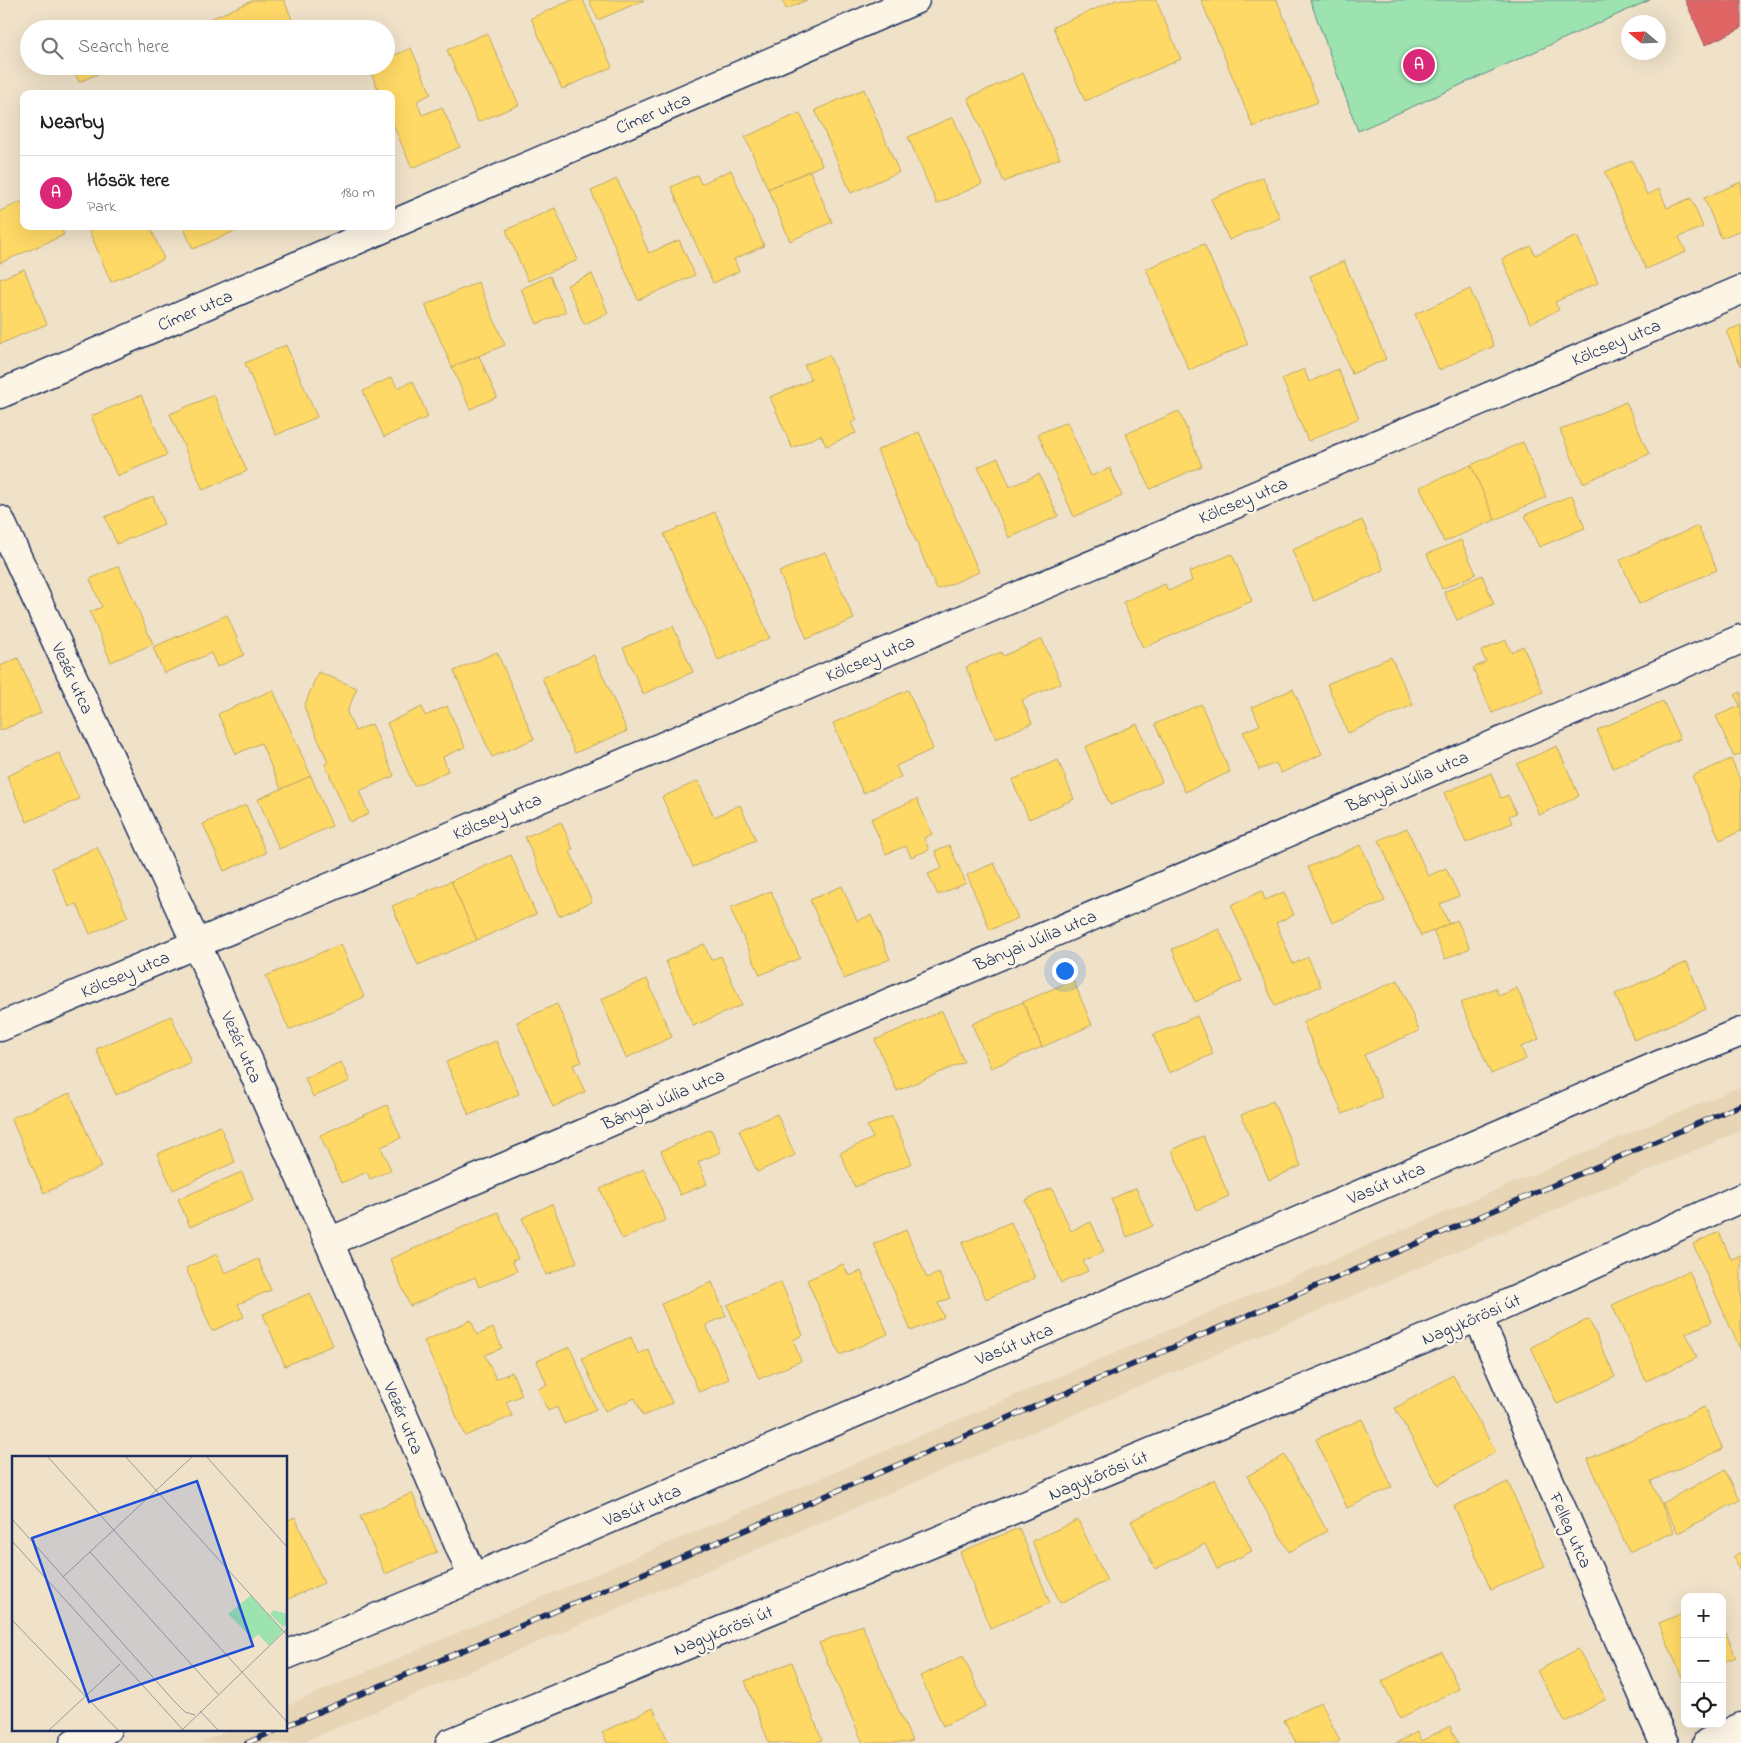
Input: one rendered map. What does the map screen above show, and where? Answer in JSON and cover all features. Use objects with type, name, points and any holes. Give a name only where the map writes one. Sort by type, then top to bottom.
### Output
[{"type":"street","name":"Címer utca","points":[[395,224],[915,0]]},
{"type":"street","name":"Címer utca","points":[[0,394],[381,230]]},
{"type":"street","name":"Kölcsey utca","points":[[0,1026],[1741,290]]},
{"type":"street","name":"Vezér utca","points":[[0,520],[196,944],[329,1242],[473,1578]]},
{"type":"street","name":"Bányai Júlia utca","points":[[329,1242],[1741,638]]},
{"type":"street","name":"Vasút utca","points":[[288,1654],[473,1578],[1666,1062],[1741,1032]]},
{"type":"street","name":"Nagykőrösi út","points":[[450,1743],[1478,1317],[1741,1198]]},
{"type":"street","name":"Felleg utca","points":[[1478,1317],[1664,1743]]},
{"type":"street","points":[[1707,1743],[1741,1726]]},
{"type":"street","points":[[74,1743],[105,1730]]},
{"type":"shaded area","points":[[1741,1086],[1741,1131],[301,1743],[200,1743],[230,1730],[288,1730],[288,1705]]},
{"type":"green space","points":[[1310,0],[1650,0],[1358,131]]},
{"type":"building: Homes","points":[[254,0],[284,0],[292,20],[208,20]]},
{"type":"building: Homes","points":[[572,0],[583,0],[612,67],[562,89],[531,18]]},
{"type":"building: Homes","points":[[589,0],[644,0],[598,20]]},
{"type":"building: Homes","points":[[782,0],[807,0],[786,9]]},
{"type":"building: Homes","points":[[1116,0],[1156,0],[1181,59],[1085,101],[1053,27]]},
{"type":"building: Homes","points":[[1201,0],[1277,0],[1318,102],[1253,127]]},
{"type":"building: Homes","points":[[487,33],[519,105],[478,122],[447,50]]},
{"type":"building: Homes","points":[[411,48],[431,94],[417,101],[422,115],[442,107],[460,147],[412,168],[395,129],[395,90],[378,90],[372,75],[395,75],[395,55]]},
{"type":"building: Homes","points":[[1023,73],[1060,158],[1004,182],[968,98]]},
{"type":"building: Homes","points":[[76,75],[95,75],[79,82]]},
{"type":"building: Homes","points":[[864,89],[899,172],[851,193],[815,110]]},
{"type":"building: Homes","points":[[800,113],[822,165],[768,189],[745,137]]},
{"type":"building: Homes","points":[[953,117],[982,184],[937,204],[908,137]]},
{"type":"building: Homes","points":[[1632,160],[1647,195],[1659,189],[1667,208],[1691,198],[1703,227],[1679,237],[1686,252],[1646,269],[1605,172]]},
{"type":"building: Homes","points":[[731,170],[764,246],[734,259],[739,271],[713,283],[671,187],[697,175],[701,184]]},
{"type":"building: Homes","points":[[810,171],[832,222],[790,241],[768,189]]},
{"type":"building: Homes","points":[[1263,177],[1280,218],[1229,240],[1211,199]]},
{"type":"building: Homes","points":[[617,179],[649,253],[679,240],[695,275],[638,300],[591,191]]},
{"type":"building: Homes","points":[[1741,182],[1741,230],[1721,238],[1704,198]]},
{"type":"building: Homes","points":[[20,203],[20,230],[62,230],[64,235],[0,263],[0,211]]},
{"type":"building: Homes","points":[[555,208],[578,260],[528,281],[506,230]]},
{"type":"building: Homes","points":[[89,230],[152,230],[164,259],[111,282]]},
{"type":"building: Homes","points":[[185,230],[238,230],[193,249]]},
{"type":"building: Homes","points":[[1577,236],[1598,283],[1555,302],[1559,310],[1530,323],[1502,259],[1531,246],[1535,255]]},
{"type":"building: Homes","points":[[1204,244],[1248,344],[1189,370],[1146,269]]},
{"type":"building: Homes","points":[[1344,261],[1386,359],[1352,374],[1310,276]]},
{"type":"building: Homes","points":[[24,269],[47,324],[0,344],[0,279]]},
{"type":"building: Homes","points":[[592,274],[608,313],[584,324],[567,285]]},
{"type":"building: Homes","points":[[550,276],[566,312],[537,324],[521,289]]},
{"type":"building: Homes","points":[[478,282],[505,345],[452,367],[425,305]]},
{"type":"building: Homes","points":[[1470,289],[1494,346],[1439,370],[1415,314]]},
{"type":"building: Homes","points":[[1741,325],[1741,366],[1726,331]]},
{"type":"building: Homes","points":[[286,345],[317,417],[276,435],[245,363]]},
{"type":"building: Homes","points":[[829,355],[857,420],[851,423],[856,433],[826,446],[821,435],[792,448],[770,397],[811,380],[804,365]]},
{"type":"building: Homes","points":[[479,356],[497,397],[470,409],[452,367]]},
{"type":"building: Homes","points":[[1304,369],[1309,382],[1338,369],[1359,418],[1308,441],[1282,379]]},
{"type":"building: Homes","points":[[392,377],[397,388],[413,381],[428,417],[384,437],[363,391]]},
{"type":"building: Homes","points":[[141,395],[167,455],[117,476],[91,416]]},
{"type":"building: Homes","points":[[214,395],[247,471],[203,490],[170,414]]},
{"type":"building: Homes","points":[[1626,402],[1649,454],[1583,483],[1560,430]]},
{"type":"building: Homes","points":[[1179,411],[1202,466],[1150,489],[1126,434]]},
{"type":"building: Homes","points":[[1067,422],[1091,476],[1110,468],[1122,496],[1074,517],[1038,434]]},
{"type":"building: Homes","points":[[919,432],[979,572],[937,590],[877,450]]},
{"type":"building: Homes","points":[[1523,442],[1546,497],[1495,520],[1471,465]]},
{"type":"building: Homes","points":[[998,458],[1010,487],[1039,474],[1058,516],[1009,538],[978,467]]},
{"type":"building: Homes","points":[[1471,465],[1495,520],[1444,542],[1420,487]]},
{"type":"building: Homes","points":[[1572,495],[1585,528],[1539,547],[1525,515]]},
{"type":"building: Homes","points":[[153,496],[164,524],[117,544],[105,517]]},
{"type":"building: Homes","points":[[715,512],[770,638],[718,660],[664,534]]},
{"type":"building: Homes","points":[[1362,520],[1384,570],[1314,601],[1292,550]]},
{"type":"building: Homes","points":[[1698,526],[1717,570],[1639,604],[1620,560]]},
{"type":"building: Homes","points":[[1461,540],[1476,574],[1442,589],[1427,554]]},
{"type":"building: Homes","points":[[825,552],[854,619],[807,639],[779,572]]},
{"type":"building: Homes","points":[[1232,554],[1252,601],[1143,648],[1123,602],[1165,584],[1168,591],[1192,581],[1189,572]]},
{"type":"building: Homes","points":[[119,566],[153,644],[111,662],[90,612],[102,607],[90,579]]},
{"type":"building: Homes","points":[[1482,575],[1494,604],[1457,620],[1444,592]]},
{"type":"building: Homes","points":[[227,615],[244,655],[217,667],[211,653],[164,673],[153,647]]},
{"type":"building: Homes","points":[[673,626],[693,672],[643,694],[623,648]]},
{"type":"building: Homes","points":[[1042,639],[1061,683],[1022,700],[1032,723],[996,739],[966,667],[1001,652],[1003,656]]},
{"type":"building: Homes","points":[[1506,640],[1511,652],[1523,646],[1543,692],[1492,713],[1473,668],[1486,662],[1481,651]]},
{"type":"building: Homes","points":[[497,652],[534,739],[492,757],[454,671]]},
{"type":"building: Homes","points":[[594,655],[627,731],[575,753],[542,678]]},
{"type":"building: Homes","points":[[1391,657],[1413,705],[1348,733],[1327,684]]},
{"type":"building: Homes","points":[[18,658],[41,713],[0,731],[0,666]]},
{"type":"building: Homes","points":[[318,672],[357,688],[347,712],[355,731],[372,724],[394,776],[359,791],[369,814],[350,822],[325,764],[328,762],[304,707]]},
{"type":"building: Homes","points":[[1293,689],[1322,754],[1281,773],[1276,763],[1259,770],[1243,732],[1260,725],[1252,707]]},
{"type":"building: Homes","points":[[273,690],[311,776],[281,789],[261,743],[236,754],[218,714]]},
{"type":"building: Homes","points":[[908,690],[933,749],[896,766],[901,777],[863,793],[833,723]]},
{"type":"building: Homes","points":[[1741,692],[1741,754],[1734,757],[1716,716],[1740,706],[1735,695]]},
{"type":"building: Homes","points":[[1663,701],[1680,739],[1613,768],[1597,730]]},
{"type":"building: Homes","points":[[1201,704],[1230,772],[1185,792],[1155,724]]},
{"type":"building: Homes","points":[[447,706],[465,747],[443,757],[448,771],[414,786],[387,723],[422,707],[425,716]]},
{"type":"building: Homes","points":[[1137,724],[1162,782],[1110,805],[1085,747]]},
{"type":"building: Homes","points":[[1557,746],[1579,796],[1539,815],[1517,764]]},
{"type":"building: Homes","points":[[59,753],[79,799],[27,822],[7,776]]},
{"type":"building: Homes","points":[[1731,759],[1741,782],[1741,831],[1720,840],[1692,776]]},
{"type":"building: Homes","points":[[1058,760],[1074,799],[1029,819],[1012,780]]},
{"type":"building: Homes","points":[[1491,773],[1501,798],[1508,795],[1516,813],[1509,816],[1512,823],[1466,843],[1444,793]]},
{"type":"building: Homes","points":[[311,776],[332,826],[279,849],[258,799]]},
{"type":"building: Homes","points":[[698,781],[714,817],[740,805],[756,840],[693,867],[662,797]]},
{"type":"building: Homes","points":[[917,799],[932,834],[924,838],[929,850],[911,857],[906,846],[886,854],[871,819]]},
{"type":"building: Homes","points":[[246,805],[266,853],[224,871],[203,824]]},
{"type":"building: Homes","points":[[561,822],[573,849],[570,851],[592,902],[559,916],[525,837]]},
{"type":"building: Homes","points":[[1407,828],[1428,876],[1446,868],[1459,896],[1440,904],[1449,924],[1421,936],[1379,840]]},
{"type":"building: Homes","points":[[949,845],[966,883],[938,895],[928,874],[942,868],[935,851]]},
{"type":"building: Homes","points":[[1361,845],[1385,901],[1332,923],[1308,867]]},
{"type":"building: Homes","points":[[97,847],[128,917],[90,934],[77,904],[69,907],[52,868]]},
{"type":"building: Homes","points":[[511,855],[536,914],[477,940],[451,881]]},
{"type":"building: Homes","points":[[994,863],[1018,918],[990,930],[967,875]]},
{"type":"building: Homes","points":[[451,881],[477,940],[418,965],[392,906]]},
{"type":"building: Homes","points":[[842,886],[857,921],[871,915],[890,959],[844,979],[810,900]]},
{"type":"building: Homes","points":[[771,891],[800,958],[760,975],[730,908]]},
{"type":"building: Homes","points":[[1262,891],[1265,900],[1284,892],[1294,915],[1276,923],[1293,964],[1308,957],[1321,986],[1275,1006],[1231,905]]},
{"type":"building: Homes","points":[[1457,920],[1470,948],[1445,959],[1433,931]]},
{"type":"building: Homes","points":[[1219,929],[1242,981],[1195,1002],[1172,949]]},
{"type":"building: Homes","points":[[341,944],[364,997],[289,1030],[266,976]]},
{"type":"building: Homes","points":[[704,944],[711,960],[721,956],[742,1005],[693,1026],[666,961]]},
{"type":"building: Homes","points":[[1687,962],[1706,1009],[1634,1040],[1615,994]]},
{"type":"building: Homes","points":[[647,979],[672,1037],[626,1058],[601,999]]},
{"type":"building: Homes","points":[[1073,980],[1092,1025],[1042,1047],[1023,1002]]},
{"type":"building: Homes","points":[[1398,980],[1419,1031],[1364,1055],[1382,1097],[1343,1114],[1303,1022]]},
{"type":"building: Homes","points":[[1495,988],[1499,996],[1517,988],[1539,1039],[1521,1047],[1526,1059],[1491,1074],[1461,1003]]},
{"type":"building: Homes","points":[[1023,1002],[1042,1047],[991,1068],[972,1024]]},
{"type":"building: Homes","points":[[557,1004],[582,1062],[573,1065],[585,1092],[553,1107],[517,1022]]},
{"type":"building: Homes","points":[[942,1011],[964,1062],[897,1091],[875,1040]]},
{"type":"building: Homes","points":[[171,1016],[191,1062],[116,1095],[96,1049]]},
{"type":"building: Homes","points":[[1197,1016],[1213,1054],[1169,1073],[1153,1035]]},
{"type":"building: Homes","points":[[496,1041],[519,1094],[469,1115],[446,1062]]},
{"type":"building: Homes","points":[[341,1062],[350,1081],[313,1097],[305,1078]]},
{"type":"building: Homes","points":[[70,1093],[102,1167],[44,1193],[11,1118]]},
{"type":"building: Homes","points":[[1273,1101],[1301,1166],[1269,1180],[1241,1115]]},
{"type":"building: Homes","points":[[387,1105],[401,1138],[381,1147],[391,1170],[370,1179],[367,1172],[341,1183],[320,1135]]},
{"type":"building: Homes","points":[[777,1114],[795,1155],[757,1172],[739,1130]]},
{"type":"building: Homes","points":[[892,1116],[912,1163],[855,1187],[840,1153],[873,1138],[867,1126]]},
{"type":"building: Homes","points":[[220,1126],[235,1162],[173,1190],[157,1154]]},
{"type":"building: Homes","points":[[711,1129],[721,1152],[698,1162],[707,1184],[680,1195],[661,1151]]},
{"type":"building: Homes","points":[[1203,1136],[1229,1196],[1197,1210],[1172,1150]]},
{"type":"building: Homes","points":[[644,1169],[666,1220],[622,1239],[600,1189]]},
{"type":"building: Homes","points":[[242,1172],[253,1200],[190,1227],[178,1199]]},
{"type":"building: Homes","points":[[1052,1188],[1071,1231],[1091,1222],[1104,1252],[1083,1261],[1088,1271],[1061,1283],[1025,1200]]},
{"type":"building: Homes","points":[[1136,1188],[1153,1226],[1127,1237],[1111,1199]]},
{"type":"building: Homes","points":[[552,1204],[577,1262],[546,1275],[522,1218]]},
{"type":"building: Homes","points":[[498,1212],[518,1259],[512,1261],[517,1271],[479,1287],[475,1277],[410,1306],[390,1259]]},
{"type":"building: Homes","points":[[1011,1222],[1035,1278],[986,1299],[962,1243]]},
{"type":"building: Homes","points":[[906,1230],[927,1278],[939,1273],[950,1298],[938,1303],[944,1317],[911,1331],[874,1244]]},
{"type":"building: Homes","points":[[1719,1232],[1731,1259],[1741,1255],[1741,1351],[1693,1244]]},
{"type":"building: Homes","points":[[217,1254],[225,1273],[258,1259],[271,1290],[238,1304],[244,1317],[212,1331],[186,1268]]},
{"type":"building: Homes","points":[[843,1264],[849,1276],[861,1271],[888,1334],[840,1355],[807,1280]]},
{"type":"building: Homes","points":[[1689,1271],[1712,1322],[1686,1333],[1697,1358],[1646,1381],[1612,1305]]},
{"type":"building: Homes","points":[[712,1282],[726,1316],[706,1325],[729,1379],[699,1392],[661,1304]]},
{"type":"building: Homes","points":[[781,1282],[803,1335],[793,1340],[801,1361],[759,1379],[727,1305]]},
{"type":"building: Homes","points":[[310,1293],[333,1345],[285,1366],[263,1314]]},
{"type":"building: Homes","points":[[1589,1319],[1615,1377],[1557,1404],[1531,1347]]},
{"type":"building: Homes","points":[[471,1320],[477,1335],[493,1328],[502,1348],[485,1355],[496,1379],[512,1372],[522,1395],[506,1402],[512,1416],[465,1436],[424,1341]]},
{"type":"building: Homes","points":[[631,1337],[638,1354],[648,1349],[672,1403],[643,1416],[635,1398],[605,1411],[582,1358]]},
{"type":"building: Homes","points":[[570,1347],[596,1409],[564,1424],[557,1407],[548,1411],[538,1389],[547,1385],[537,1361]]},
{"type":"building: Homes","points":[[1453,1375],[1496,1452],[1438,1485],[1395,1408]]},
{"type":"building: Homes","points":[[1704,1407],[1723,1449],[1651,1481],[1674,1532],[1629,1552],[1588,1459]]},
{"type":"building: Homes","points":[[1362,1419],[1392,1487],[1347,1508],[1316,1439]]},
{"type":"building: Homes","points":[[1285,1455],[1327,1531],[1289,1552],[1247,1476]]},
{"type":"building: Homes","points":[[1725,1470],[1740,1500],[1678,1533],[1662,1503]]},
{"type":"building: Homes","points":[[1215,1479],[1252,1551],[1217,1569],[1205,1544],[1155,1569],[1131,1521]]},
{"type":"building: Homes","points":[[1508,1482],[1545,1566],[1491,1590],[1454,1506]]},
{"type":"building: Homes","points":[[412,1493],[437,1552],[385,1574],[360,1516]]},
{"type":"building: Homes","points":[[295,1517],[324,1583],[288,1599],[288,1520]]},
{"type":"building: Homes","points":[[1078,1520],[1107,1581],[1060,1603],[1032,1541]]},
{"type":"building: Homes","points":[[1019,1528],[1050,1603],[990,1628],[960,1552]]},
{"type":"building: Homes","points":[[1741,1552],[1741,1572],[1733,1556]]},
{"type":"building: Homes","points":[[1681,1614],[1681,1675],[1659,1623]]},
{"type":"building: Homes","points":[[862,1625],[912,1741],[906,1743],[863,1743],[819,1643]]},
{"type":"building: Homes","points":[[1726,1634],[1736,1657],[1726,1661]]},
{"type":"building: Homes","points":[[1578,1649],[1606,1699],[1565,1722],[1537,1671]]},
{"type":"building: Homes","points":[[1442,1652],[1459,1689],[1400,1718],[1382,1681]]},
{"type":"building: Homes","points":[[963,1656],[986,1706],[943,1726],[920,1676]]},
{"type":"building: Homes","points":[[792,1662],[822,1740],[814,1743],[769,1743],[745,1681]]},
{"type":"building: Homes","points":[[1321,1702],[1340,1741],[1336,1743],[1296,1743],[1284,1720]]},
{"type":"building: Homes","points":[[653,1708],[669,1743],[607,1743],[602,1732]]},
{"type":"building: Homes","points":[[1450,1726],[1458,1743],[1396,1743],[1417,1732],[1421,1741]]},
{"type":"building: Shops","points":[[1685,0],[1741,0],[1741,28],[1705,45]]},
{"type":"railway","points":[[288,1725],[1741,1105]]},
{"type":"railway","points":[[247,1743],[277,1730]]},
{"type":"place","name":"Hősök tere","points":[[1419,65]]}]
